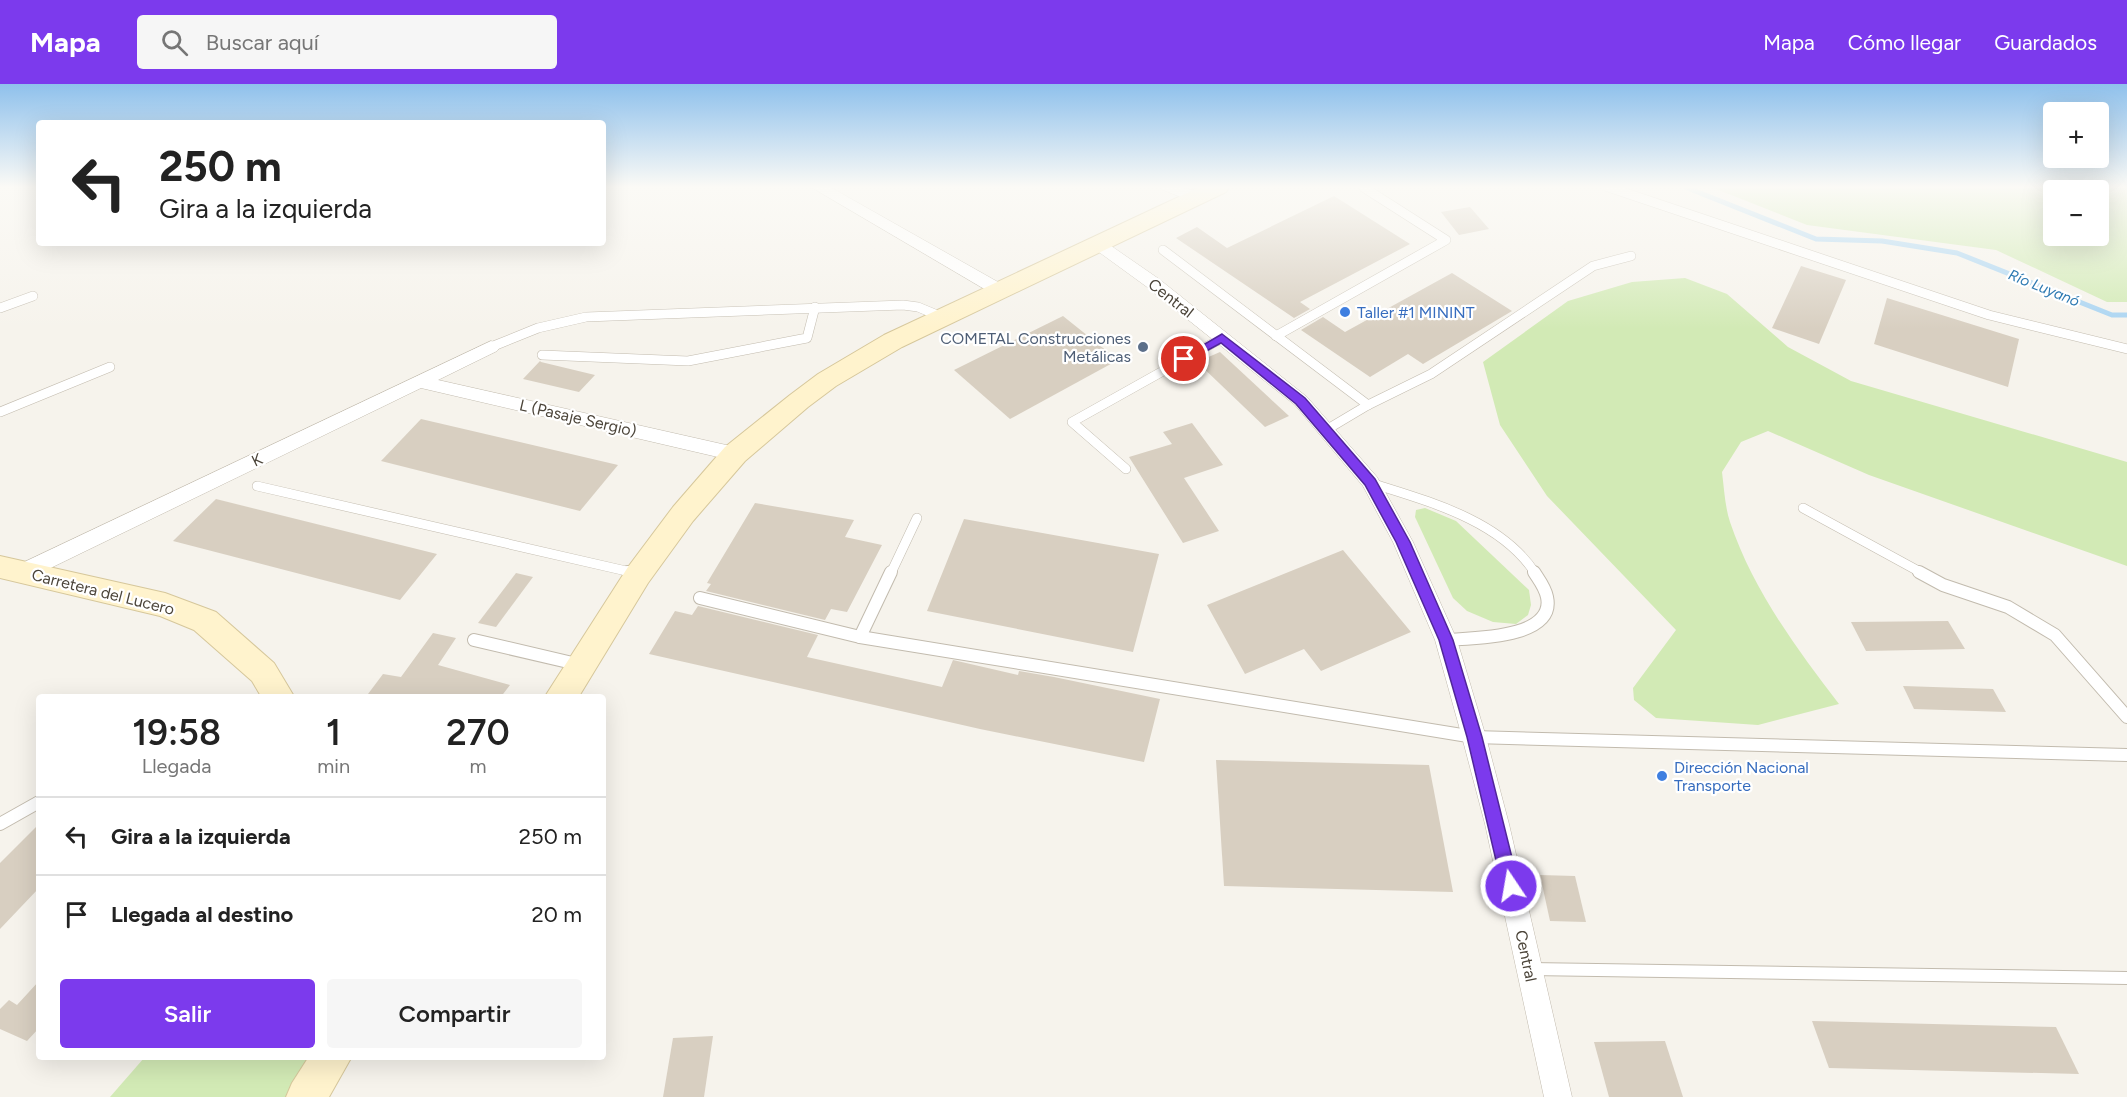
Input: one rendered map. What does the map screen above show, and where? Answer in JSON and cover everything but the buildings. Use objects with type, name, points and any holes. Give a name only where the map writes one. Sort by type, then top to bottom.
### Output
[{"type":"main road","points":[[563,694],[638,574],[683,514],[735,454],[827,380],[892,341],[1119,234]]},
{"type":"main road","name":"Carretera del Lucero","points":[[11,569],[165,605],[205,621],[263,672],[277,694]]},
{"type":"main road","points":[[306,1097],[330,1060]]},
{"type":"street","points":[[901,234],[999,290]]},
{"type":"street","name":"Central","points":[[1098,244],[1153,283],[1301,401],[1370,482],[1403,542],[1446,640],[1474,737],[1497,824],[1558,1097]]},
{"type":"street","name":"K","points":[[11,569],[421,382],[491,347]]},
{"type":"street","name":"L (Pasaje Sergio)","points":[[421,382],[735,454]]},
{"type":"lane","points":[[1276,336],[1446,240],[1437,234]]},
{"type":"lane","points":[[1749,234],[1989,315],[2127,349]]},
{"type":"lane","points":[[1162,250],[1368,405]]},
{"type":"lane","points":[[1326,430],[1368,405],[1431,374],[1593,266],[1631,256]]},
{"type":"lane","points":[[0,308],[33,296]]},
{"type":"lane","points":[[491,347],[538,328],[586,316],[903,304],[918,307],[942,317]]},
{"type":"lane","points":[[542,355],[688,361],[807,338],[815,307]]},
{"type":"lane","points":[[1126,469],[1072,422],[1222,338]]},
{"type":"lane","points":[[0,412],[110,367]]},
{"type":"lane","points":[[1370,482],[1431,501],[1469,519],[1509,545],[1540,579],[1549,599],[1548,610],[1537,623],[1521,630],[1446,640]]},
{"type":"lane","points":[[257,486],[638,574]]},
{"type":"lane","points":[[1803,508],[1943,585],[2008,607],[2055,635],[2127,717]]},
{"type":"lane","points":[[860,637],[917,518]]},
{"type":"lane","points":[[700,598],[860,637],[1474,737],[2127,755]]},
{"type":"lane","points":[[474,640],[582,665]]},
{"type":"lane","points":[[0,825],[36,804]]},
{"type":"lane","points":[[1529,969],[2127,978]]},
{"type":"green space","points":[[1877,234],[2043,234],[2043,246],[2109,246],[2109,234],[2127,234],[2127,302],[2107,302],[1996,250]]},
{"type":"green space","points":[[1685,278],[1727,294],[1788,347],[1851,381],[2127,462],[2127,566],[1869,475],[1768,431],[1741,442],[1722,472],[1728,516],[1763,595],[1807,662],[1839,704],[1758,725],[1656,718],[1634,700],[1633,688],[1676,630],[1547,496],[1500,425],[1483,362],[1568,301],[1632,282]]},
{"type":"green space","points":[[1425,508],[1456,521],[1529,590],[1531,605],[1528,615],[1516,624],[1493,622],[1467,611],[1453,598],[1415,517],[1416,510]]},
{"type":"green space","points":[[142,1060],[313,1060],[303,1084],[294,1097],[110,1097]]},
{"type":"waterway","name":"Río Luyanó","points":[[1804,234],[1816,239],[1882,241],[1957,253],[2112,315],[2127,315]]},
{"type":"place","name":"Taller #1 MININT","points":[[1345,312]]},
{"type":"place","name":"COMETAL Construcciones Metálicas","points":[[1143,347]]},
{"type":"place","name":"Dirección Nacional Transporte","points":[[1662,776]]},
{"type":"route","points":[[1184,359],[1222,338],[1301,401],[1370,482],[1403,542],[1446,640],[1497,824],[1511,886]]}]
